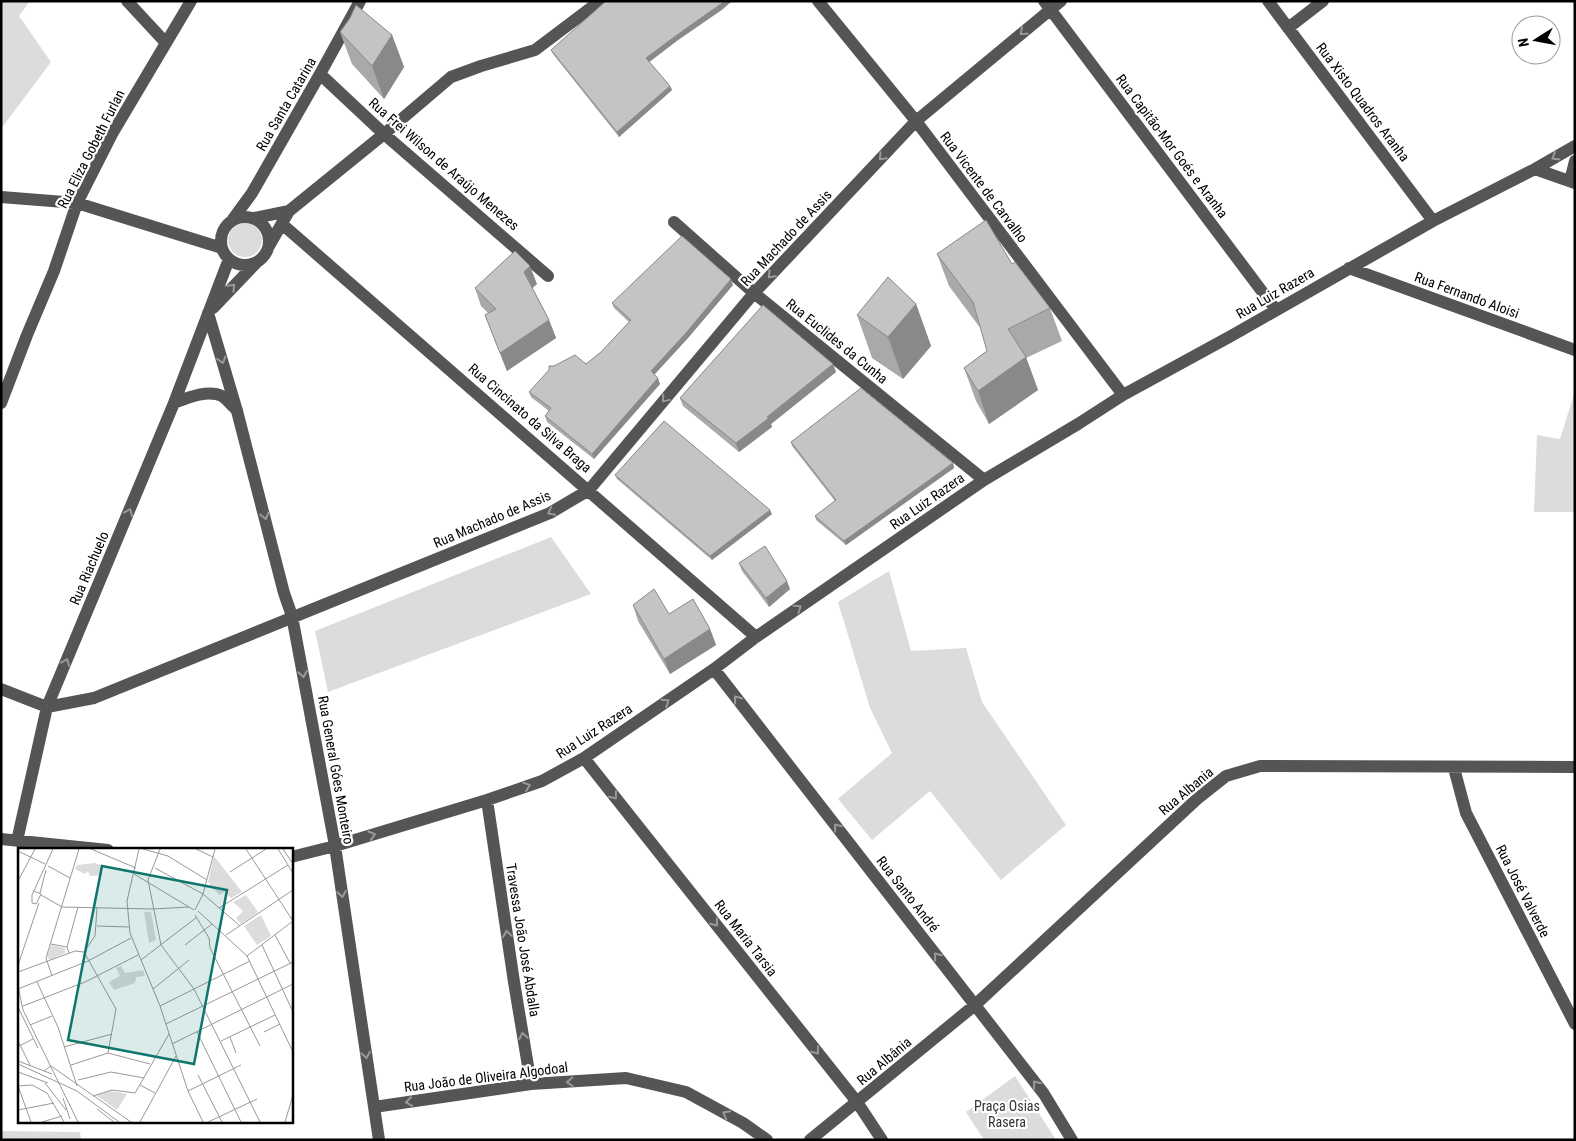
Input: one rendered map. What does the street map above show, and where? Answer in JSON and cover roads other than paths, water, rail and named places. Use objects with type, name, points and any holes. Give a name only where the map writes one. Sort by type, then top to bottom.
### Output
[{"type":"street","points":[[127,1],[166,43]]},
{"type":"street","name":"Rua Eliza Gobeth Furlan","points":[[1,403],[54,271],[77,203],[112,134],[191,1]]},
{"type":"street","name":"Rua Santa Catarina","points":[[233,219],[252,193],[360,1]]},
{"type":"street","points":[[1,197],[77,203],[226,253],[243,265],[250,265],[263,258],[288,211],[451,77],[535,50],[600,1]]},
{"type":"street","name":"Rua Vicente de Carvalho","points":[[818,1],[916,122],[1123,394]]},
{"type":"street","name":"Rua Machado de Assis","points":[[47,707],[94,698],[292,616],[550,513],[589,490],[754,293],[916,122],[1047,6],[1061,1]]},
{"type":"street","name":"Rua Xisto Quadros Aranha","points":[[1268,1],[1433,221]]},
{"type":"street","points":[[1288,28],[1323,1]]},
{"type":"street","name":"Rua Capitão-Mor Goés e Aranha","points":[[1047,6],[1276,310]]},
{"type":"street","name":"Rua Frei Wilson de Araújo Menezes","points":[[320,74],[384,134],[548,276]]},
{"type":"street","name":"Rua Luiz Razera","points":[[292,856],[335,846],[487,800],[542,781],[584,758],[984,480],[1078,424],[1123,394],[1232,336],[1433,221],[1536,169],[1575,146]]},
{"type":"street","points":[[1536,169],[1572,182],[1575,160]]},
{"type":"street","points":[[254,218],[288,211]]},
{"type":"street","points":[[226,253],[221,240],[223,232],[233,219],[247,216],[254,218],[265,226],[270,239],[269,246]]},
{"type":"street","name":"Rua Euclides da Cunha","points":[[674,222],[754,293],[984,480]]},
{"type":"street","name":"Rua Cincinato da Silva Braga","points":[[282,224],[756,637]]},
{"type":"street","name":"Rua Riachuelo","points":[[16,841],[47,707],[174,403],[208,313],[226,253]]},
{"type":"street","name":"Rua Riachuelo","points":[[208,313],[257,262]]},
{"type":"street","name":"Rua Fernando Aloisi","points":[[1349,268],[1575,350]]},
{"type":"street","name":"Rua General Góes Monteiro","points":[[208,313],[237,411],[284,593],[292,616],[335,846],[379,1140]]},
{"type":"street","points":[[174,403],[193,396],[222,396],[237,411]]},
{"type":"street","name":"Rua Santo André","points":[[714,669],[1044,1094],[1072,1140]]},
{"type":"street","points":[[1,689],[47,707]]},
{"type":"street","name":"Rua Maria Tarsia","points":[[584,758],[857,1102],[882,1140]]},
{"type":"street","name":"Rua Albania","points":[[975,1005],[1197,799],[1226,776],[1260,766],[1575,767]]},
{"type":"street","name":"Rua José Valverde","points":[[1454,768],[1466,813],[1575,1024]]},
{"type":"street","name":"Travessa João José Abdalla","points":[[487,800],[531,1084]]},
{"type":"street","points":[[1,839],[88,848]]},
{"type":"street","name":"Rua Albânia","points":[[810,1140],[975,1005]]},
{"type":"street","name":"Rua João de Oliveira Algodoal","points":[[374,1106],[531,1084],[626,1078],[686,1092],[743,1123],[766,1140]]},
{"type":"park label","name":"Praça Osias Rasera","points":[[1007,1114]]}]
